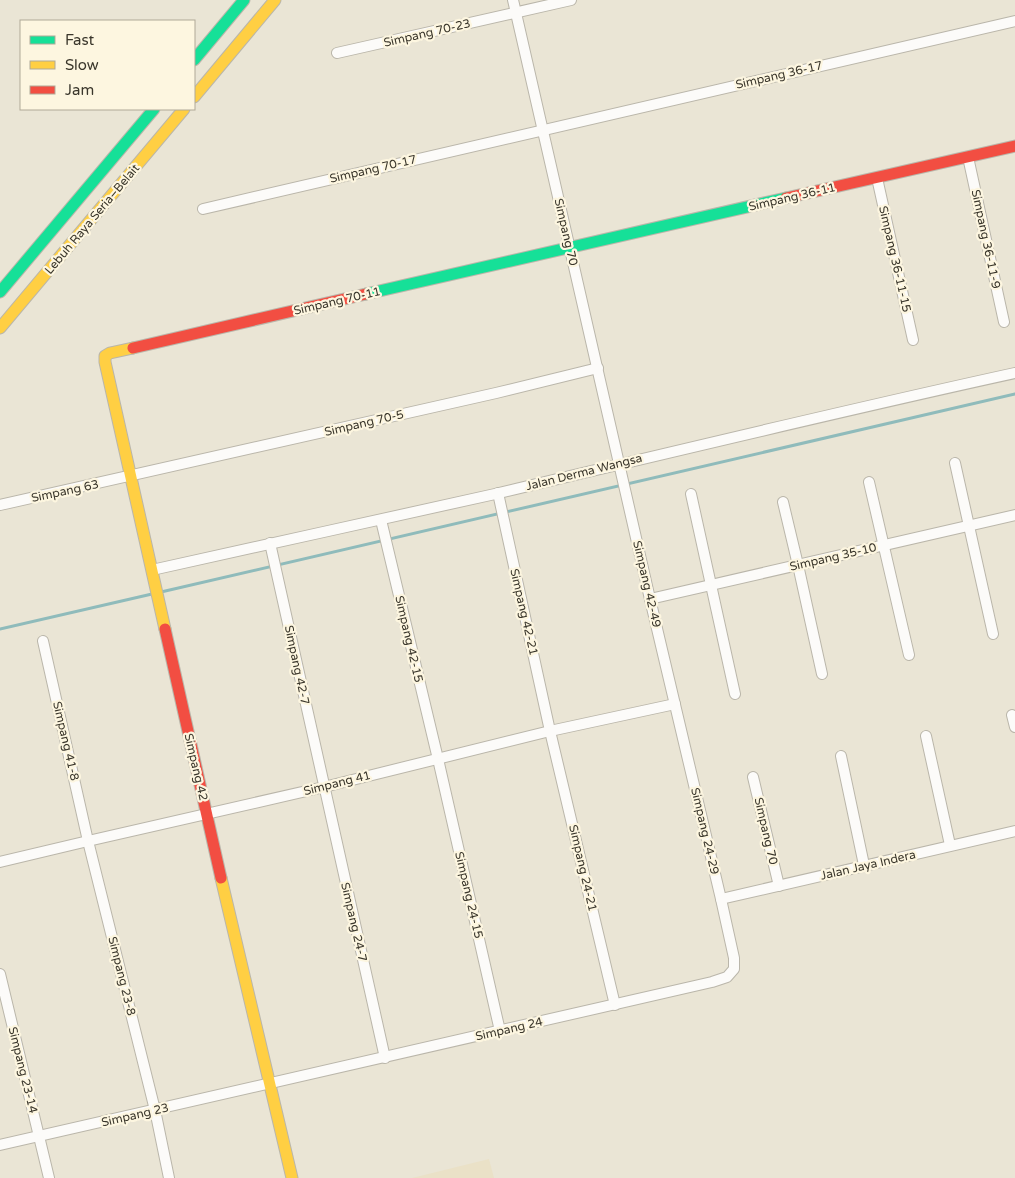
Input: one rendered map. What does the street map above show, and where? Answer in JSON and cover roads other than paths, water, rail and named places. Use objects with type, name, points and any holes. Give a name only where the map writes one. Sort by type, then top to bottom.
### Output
[{"type":"main road","points":[[195,59],[244,0]]},
{"type":"main road","points":[[195,96],[275,0]]},
{"type":"main road","name":"Lebuh Raya Seria–Belait","points":[[0,292],[153,110]]},
{"type":"main road","name":"Lebuh Raya Seria–Belait","points":[[0,328],[183,110]]},
{"type":"main road","name":"Simpang 36-11","points":[[569,247],[1015,146]]},
{"type":"main road","name":"Simpang 70-11","points":[[105,356],[110,353],[569,247]]},
{"type":"main road","name":"Simpang 42","points":[[105,356],[104,362],[206,814],[292,1178]]},
{"type":"street","name":"Simpang 70","points":[[513,0],[621,468]]},
{"type":"street","name":"Simpang 70-23","points":[[337,53],[571,0]]},
{"type":"street","name":"Simpang 36-17","points":[[543,130],[1015,21]]},
{"type":"street","name":"Simpang 70-17","points":[[203,209],[543,130]]},
{"type":"street","name":"Simpang 36-11-9","points":[[968,157],[1004,322]]},
{"type":"street","name":"Simpang 36-11-15","points":[[877,178],[913,340]]},
{"type":"street","name":"Simpang 70-5","points":[[130,476],[598,368]]},
{"type":"street","name":"Jalan Derma Wangsa","points":[[152,570],[498,493],[621,468],[892,400],[1015,373]]},
{"type":"street","points":[[955,463],[993,634]]},
{"type":"street","name":"Simpang 42-49","points":[[621,468],[675,704]]},
{"type":"street","name":"Simpang 63","points":[[0,505],[130,476]]},
{"type":"street","points":[[869,482],[909,655]]},
{"type":"street","name":"Simpang 42-21","points":[[498,493],[550,731]]},
{"type":"street","points":[[691,494],[735,694]]},
{"type":"street","points":[[783,502],[822,674]]},
{"type":"street","name":"Simpang 35-10","points":[[650,599],[1015,515]]},
{"type":"street","name":"Simpang 42-15","points":[[381,520],[438,759]]},
{"type":"street","name":"Simpang 42-7","points":[[270,543],[324,787]]},
{"type":"street","name":"Simpang 41-8","points":[[43,641],[88,841]]},
{"type":"street","name":"Simpang 41","points":[[0,862],[324,787],[550,731],[675,704]]},
{"type":"street","name":"Simpang 24-29","points":[[675,704],[734,958]]},
{"type":"street","points":[[1012,715],[1015,727]]},
{"type":"street","name":"Simpang 24-21","points":[[550,731],[615,1005]]},
{"type":"street","points":[[926,736],[950,845]]},
{"type":"street","points":[[841,756],[864,865]]},
{"type":"street","name":"Simpang 24-15","points":[[438,759],[500,1031]]},
{"type":"street","name":"Simpang 70","points":[[753,776],[779,886]]},
{"type":"street","name":"Simpang 24-7","points":[[324,787],[385,1058]]},
{"type":"street","name":"Jalan Jaya Indera","points":[[721,899],[1015,830]]},
{"type":"street","name":"Simpang 23-8","points":[[88,841],[155,1110],[169,1178]]},
{"type":"street","name":"Simpang 24","points":[[270,1084],[712,982],[727,977],[734,969],[734,958]]},
{"type":"street","name":"Simpang 23-14","points":[[0,974],[49,1178]]},
{"type":"street","name":"Simpang 23","points":[[0,1145],[270,1084]]},
{"type":"waterway","points":[[161,592],[1015,394]]},
{"type":"waterway","points":[[0,629],[152,594]]}]
